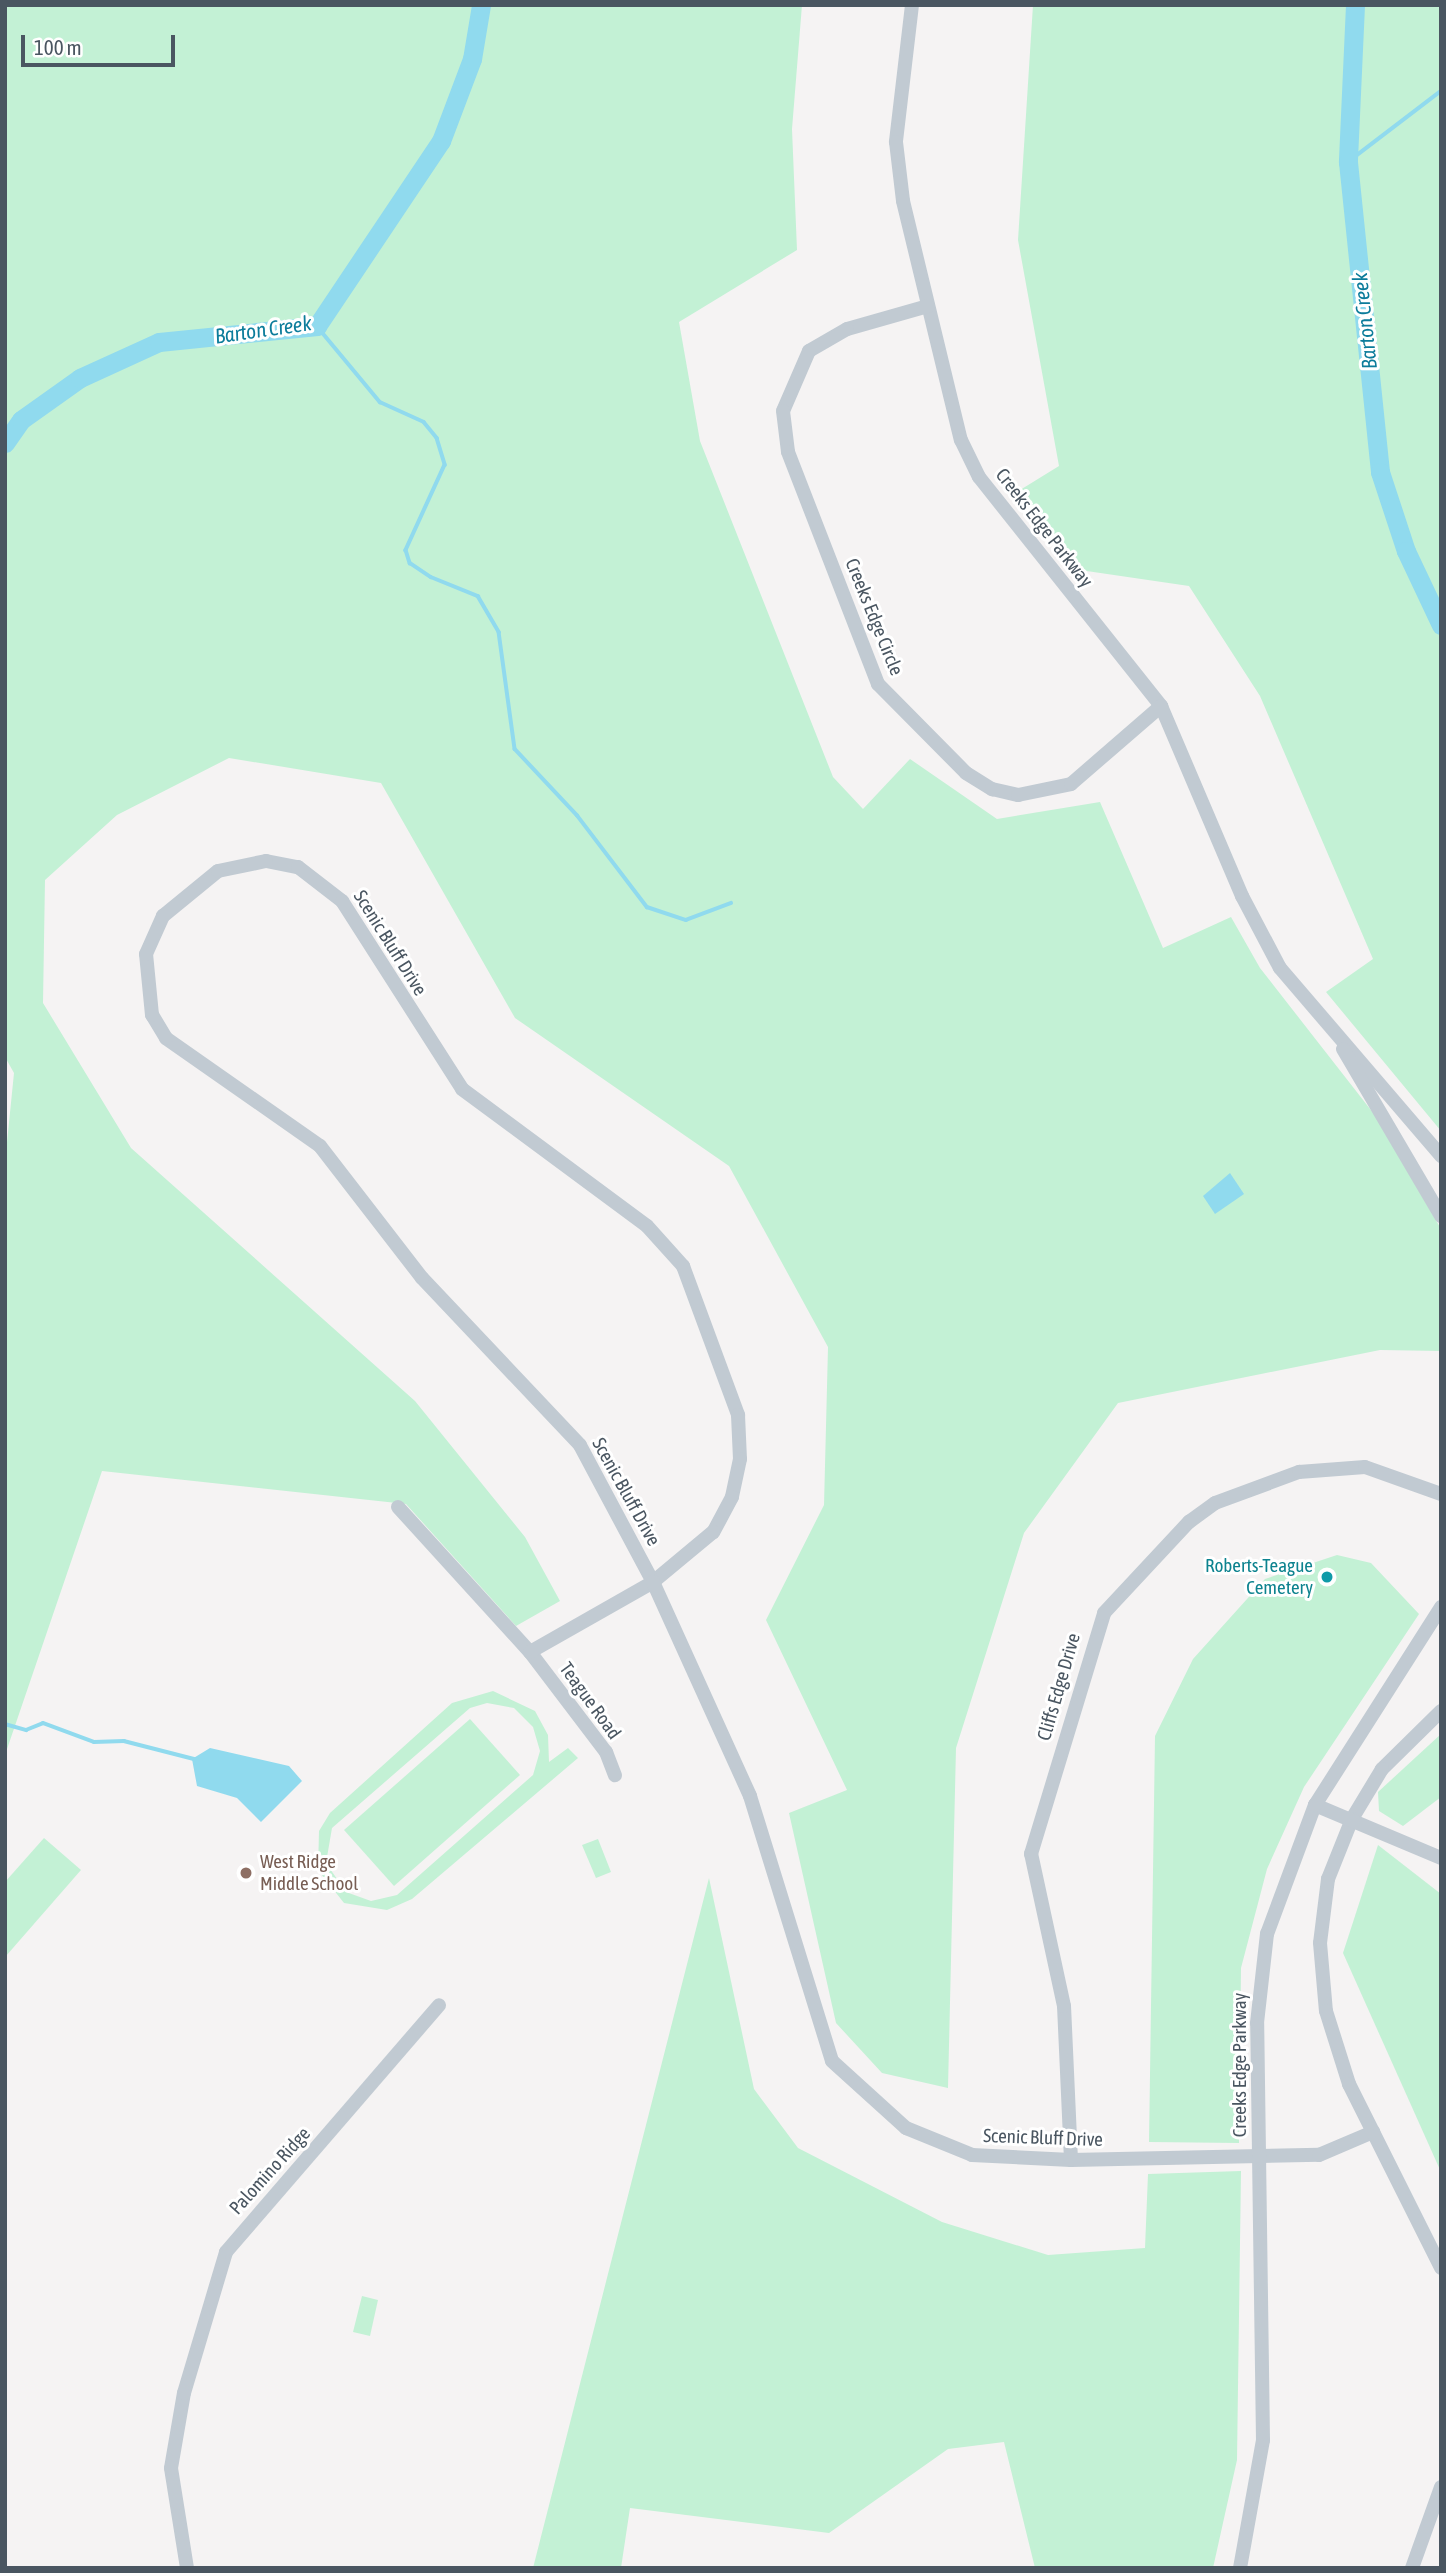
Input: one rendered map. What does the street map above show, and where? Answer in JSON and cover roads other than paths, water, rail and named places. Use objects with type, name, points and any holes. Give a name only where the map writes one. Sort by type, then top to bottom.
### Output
[{"type":"street","name":"Creeks Edge Parkway","points":[[912,5],[896,142],[949,404],[979,477],[1161,706],[1259,934],[1441,1156]]},
{"type":"street","name":"Creeks Edge Circle","points":[[928,306],[847,329],[809,351],[783,411],[788,452],[878,684],[966,774],[1018,794],[1071,784],[1161,706]]},
{"type":"street","name":"Scenic Bluff Drive","points":[[530,1652],[653,1583],[713,1532],[732,1497],[740,1459],[737,1415],[683,1266],[647,1226],[462,1089],[342,901],[323,881],[266,860],[243,863],[197,883],[163,916],[146,954],[146,996],[166,1038],[320,1146],[422,1278],[580,1445],[653,1583],[750,1796],[832,2061],[876,2108],[945,2146],[999,2160],[1319,2155],[1373,2132]]},
{"type":"street","name":"Creeks Edge Parkway","points":[[1323,1015],[1441,1216]]},
{"type":"street","name":"Cliffs Edge Drive","points":[[1071,2160],[1064,2006],[1031,1854],[1104,1613],[1189,1522],[1215,1503],[1287,1476],[1334,1464],[1365,1467],[1441,1493]]},
{"type":"street","points":[[398,1507],[530,1652]]},
{"type":"street","name":"Creeks Edge Parkway","points":[[1240,2568],[1263,2440],[1260,1973],[1281,1881],[1315,1805],[1441,1607]]},
{"type":"street","name":"Teague Road","points":[[530,1652],[606,1752],[615,1775]]},
{"type":"street","points":[[1441,1711],[1382,1769],[1352,1819],[1328,1879],[1322,1980],[1337,2050],[1373,2132],[1441,2268]]},
{"type":"street","points":[[1315,1805],[1441,1858]]},
{"type":"street","name":"Palomino Ridge","points":[[187,2568],[171,2468],[184,2393],[232,2242],[439,2004]]},
{"type":"street","points":[[1412,2568],[1441,2487]]},
{"type":"water","points":[[1230,1173],[1244,1194],[1215,1214],[1203,1196]]},
{"type":"water","points":[[210,1748],[289,1766],[302,1781],[261,1822],[237,1798],[197,1786],[192,1759]]},
{"type":"waterway","name":"Barton Creek","points":[[5,443],[21,420],[80,378],[159,342],[317,326],[441,141],[472,59],[481,5]]},
{"type":"waterway","name":"Barton Creek","points":[[1355,5],[1348,162],[1380,472],[1406,551],[1441,625]]},
{"type":"waterway","points":[[1348,162],[1441,91]]},
{"type":"waterway","points":[[317,326],[380,402],[424,422],[437,438],[445,465],[406,550],[410,563],[431,577],[478,596],[499,632],[515,749],[577,815],[647,907],[686,920],[731,903]]},
{"type":"waterway","points":[[5,1724],[26,1730],[43,1723],[94,1742],[124,1741],[198,1760]]},
{"type":"place","name":"Roberts-Teague Cemetery","points":[[1327,1577]]},
{"type":"place","name":"West Ridge Middle School","points":[[246,1873]]}]
